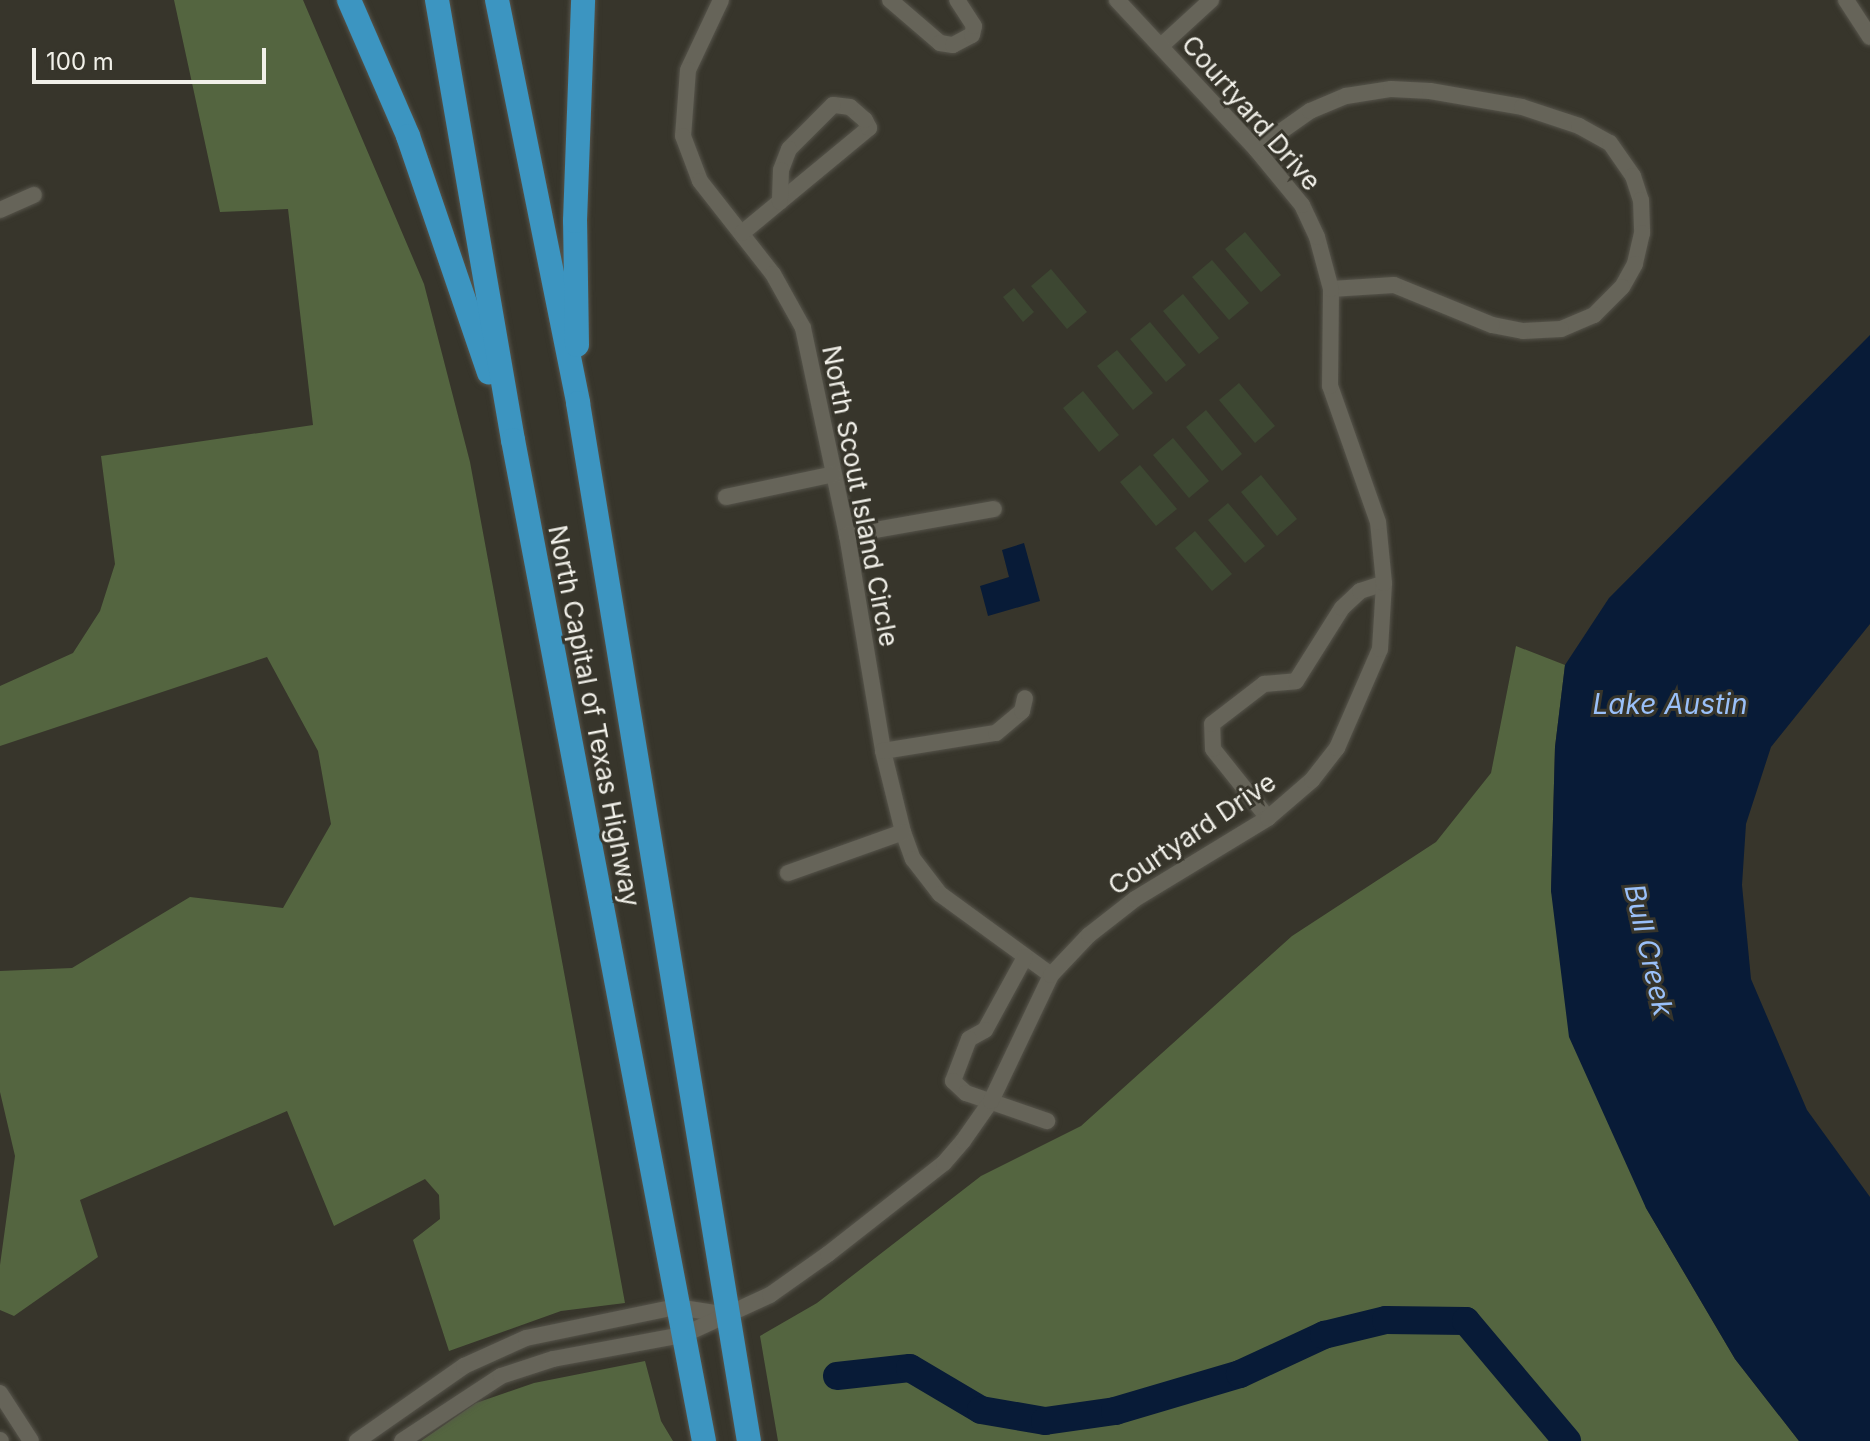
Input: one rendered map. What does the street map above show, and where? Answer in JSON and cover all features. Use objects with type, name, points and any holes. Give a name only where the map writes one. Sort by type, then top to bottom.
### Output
[{"type":"highway","points":[[349,0],[408,136],[513,440]]},
{"type":"highway","name":"North Capital of Texas Highway","points":[[437,0],[513,440],[704,1441]]},
{"type":"highway","name":"North Capital of Texas Highway","points":[[497,0],[578,403],[731,1315],[749,1441]]},
{"type":"highway","points":[[578,403],[575,221],[583,0]]},
{"type":"street","name":"North Scout Island Circle","points":[[721,0],[688,70],[683,136],[700,181],[742,233],[803,328],[847,535],[883,751],[903,832],[913,859],[940,894],[1051,975]]},
{"type":"street","points":[[890,0],[940,43],[953,45],[972,35],[974,26],[957,0]]},
{"type":"street","name":"Courtyard Drive","points":[[402,1441],[501,1376],[553,1359],[683,1335],[731,1315],[799,1275],[944,1163],[991,1101],[1051,975],[1089,935],[1135,899],[1268,818],[1312,780],[1337,748],[1380,649],[1384,583],[1378,522],[1330,386],[1331,289],[1302,205],[1256,149],[1117,0]]},
{"type":"street","points":[[1161,46],[1211,0]]},
{"type":"street","points":[[1846,0],[1870,37]]},
{"type":"street","points":[[1256,149],[1310,111],[1346,96],[1391,89],[1430,91],[1522,107],[1579,126],[1610,143],[1633,176],[1641,200],[1642,233],[1635,264],[1622,287],[1594,315],[1561,329],[1523,331],[1492,325],[1394,285],[1331,289]]},
{"type":"street","points":[[742,233],[780,202],[869,128],[865,120],[850,107],[833,105],[789,149],[781,170],[780,202]]},
{"type":"street","points":[[0,210],[34,195]]},
{"type":"street","points":[[726,497],[834,474]]},
{"type":"street","points":[[847,535],[994,509]]},
{"type":"street","points":[[1268,818],[1213,749],[1212,724],[1264,684],[1296,681],[1342,608],[1360,591],[1384,583]]},
{"type":"street","points":[[883,751],[996,733],[1022,711],[1025,698]]},
{"type":"street","points":[[788,873],[903,832]]},
{"type":"street","points":[[1025,957],[985,1030],[969,1039],[953,1081],[966,1093],[1047,1121]]},
{"type":"street","points":[[357,1441],[498,1349],[526,1338],[676,1307],[731,1315]]},
{"type":"street","points":[[0,1393],[31,1441]]},
{"type":"green space","points":[[174,0],[303,0],[424,284],[470,462],[625,1303],[561,1311],[449,1351],[413,1240],[440,1219],[439,1195],[425,1179],[334,1226],[287,1111],[80,1200],[98,1257],[14,1316],[0,1310],[0,1265],[15,1156],[0,1092],[0,971],[72,968],[190,897],[283,908],[331,824],[318,751],[267,657],[0,746],[0,686],[73,653],[100,611],[115,564],[101,456],[313,425],[288,209],[220,212]]},
{"type":"green space","points":[[1245,232],[1281,275],[1261,292],[1225,249]]},
{"type":"green space","points":[[1212,260],[1249,303],[1229,320],[1192,277]]},
{"type":"green space","points":[[1051,269],[1087,312],[1067,329],[1031,286]]},
{"type":"green space","points":[[1014,288],[1034,312],[1023,322],[1003,297]]},
{"type":"green space","points":[[1183,294],[1219,338],[1199,354],[1163,311]]},
{"type":"green space","points":[[1150,322],[1186,365],[1166,382],[1130,339]]},
{"type":"green space","points":[[1117,350],[1153,393],[1133,410],[1097,366]]},
{"type":"green space","points":[[1239,383],[1275,426],[1255,443],[1219,400]]},
{"type":"green space","points":[[1083,391],[1119,435],[1099,452],[1063,408]]},
{"type":"green space","points":[[1206,410],[1242,454],[1222,471],[1186,427]]},
{"type":"green space","points":[[1173,438],[1209,481],[1189,498],[1153,455]]},
{"type":"green space","points":[[1140,465],[1177,509],[1156,526],[1120,482]]},
{"type":"green space","points":[[1261,475],[1297,519],[1277,536],[1241,492]]},
{"type":"green space","points":[[1228,503],[1265,546],[1245,563],[1208,520]]},
{"type":"green space","points":[[1195,531],[1232,574],[1212,591],[1175,548]]},
{"type":"green space","points":[[1516,646],[1565,665],[1555,747],[1551,891],[1646,1208],[1735,1359],[1799,1441],[778,1441],[760,1336],[817,1303],[981,1176],[1081,1126],[1292,936],[1436,842],[1491,773]]},
{"type":"green space","points":[[645,1361],[661,1421],[673,1441],[421,1441],[476,1403],[534,1383]]},
{"type":"water","name":"Lake Austin","points":[[1870,335],[1870,624],[1771,747],[1746,824],[1742,885],[1751,979],[1807,1110],[1870,1197],[1870,1441],[1799,1441],[1735,1359],[1646,1208],[1569,1037],[1551,891],[1555,747],[1565,665],[1609,598]]},
{"type":"water","points":[[1024,543],[1040,601],[988,616],[980,586],[1009,577],[1002,550]]},
{"type":"waterway","points":[[837,1376],[910,1368],[981,1410],[1045,1421],[1115,1411],[1240,1374],[1324,1335],[1386,1320],[1466,1321],[1567,1441]]},
{"type":"water label","name":"Bull Creek","points":[[1649,950]]}]
